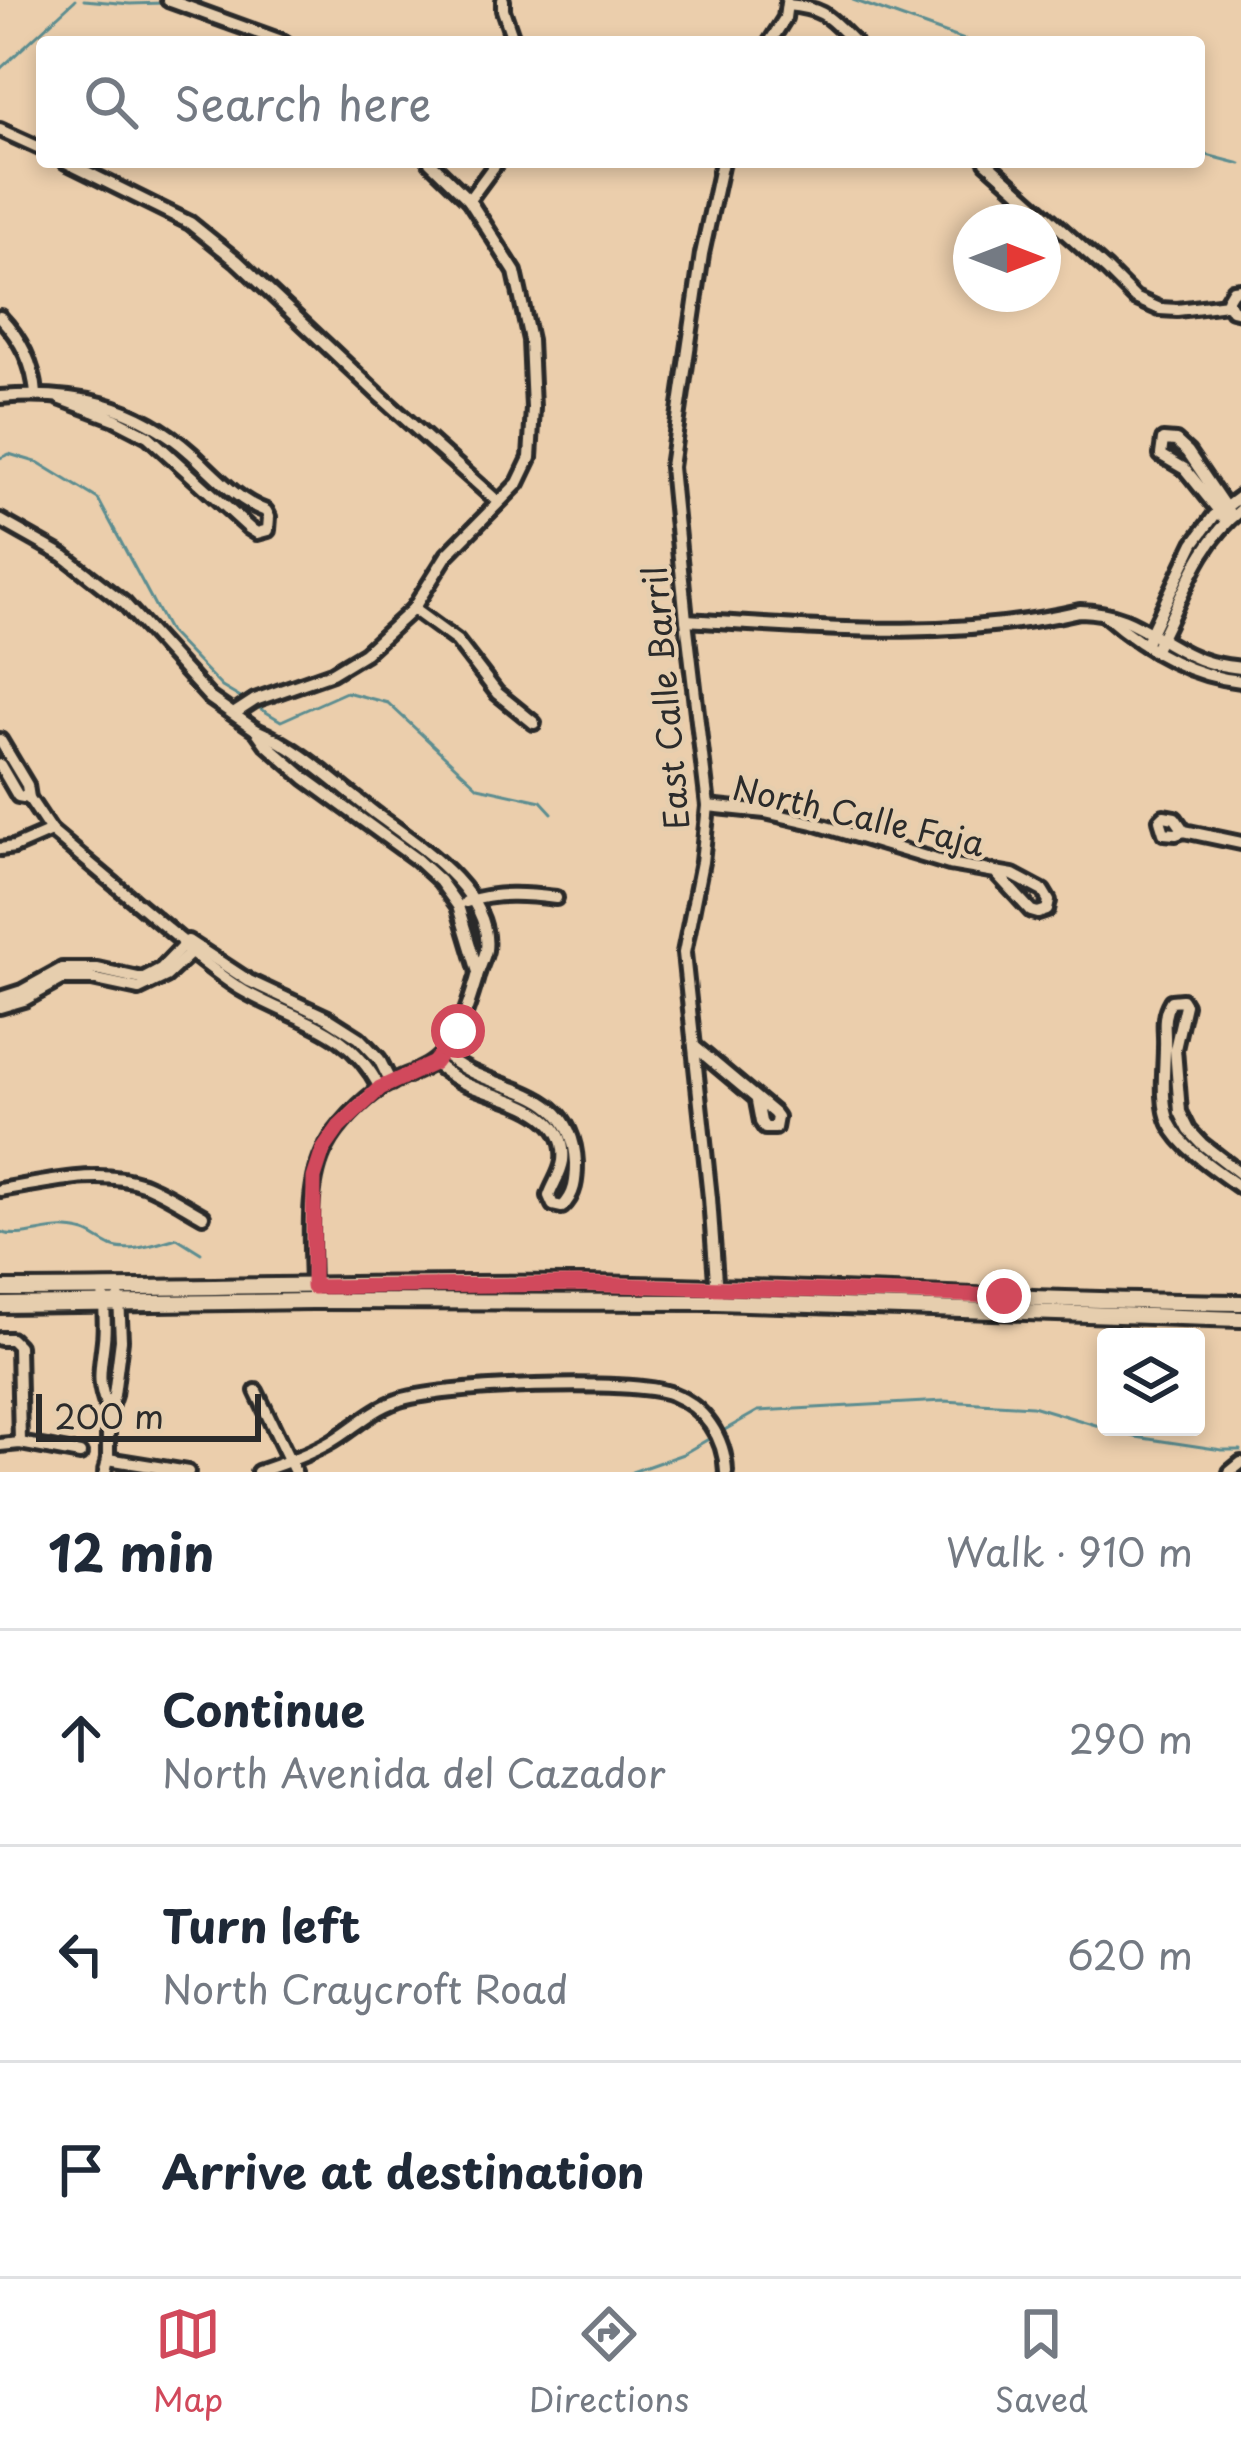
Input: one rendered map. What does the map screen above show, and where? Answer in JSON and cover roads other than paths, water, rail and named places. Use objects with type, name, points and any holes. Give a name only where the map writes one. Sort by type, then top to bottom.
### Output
[{"type":"main road","points":[[0,1305],[111,1297],[579,1284],[1241,1319]]},
{"type":"main road","points":[[0,1289],[111,1297]]},
{"type":"main road","points":[[717,1294],[1241,1303]]},
{"type":"street","points":[[168,0],[267,36]]},
{"type":"street","points":[[503,0],[512,36]]},
{"type":"street","points":[[774,36],[785,18],[787,3],[829,16],[848,36]]},
{"type":"street","points":[[0,130],[36,146]]},
{"type":"street","points":[[78,168],[190,223],[498,502]]},
{"type":"street","points":[[235,713],[254,700],[332,673],[365,653],[413,609],[447,555],[518,483],[530,458],[530,340],[515,272],[470,200],[436,168]]},
{"type":"street","points":[[470,200],[493,168]]},
{"type":"street","name":"East Calle Barril","points":[[717,1294],[684,953],[708,806],[671,467],[702,254],[721,168]]},
{"type":"street","points":[[993,168],[1135,298],[1160,309],[1227,304]]},
{"type":"street","points":[[1227,304],[1230,293],[1241,289]]},
{"type":"street","points":[[1227,304],[1241,312]]},
{"type":"street","points":[[0,317],[15,333],[31,367],[36,394]]},
{"type":"street","points":[[0,397],[36,394],[88,399],[155,424],[237,494],[266,511],[268,530],[257,532],[249,527],[148,436],[59,398]]},
{"type":"street","points":[[1163,440],[1177,441],[1188,452],[1229,514],[1185,469],[1161,454],[1163,440]]},
{"type":"street","points":[[1149,648],[1203,550],[1241,496]]},
{"type":"street","points":[[0,520],[64,556],[120,599],[209,698],[316,766],[423,847],[454,875],[483,926],[486,949],[469,1006],[443,1053],[434,1063],[386,1085],[339,1127],[323,1150],[314,1178],[312,1294]]},
{"type":"street","points":[[413,609],[457,641],[497,693],[534,723]]},
{"type":"street","points":[[686,620],[929,631],[1080,611],[1129,619],[1192,657],[1241,668]]},
{"type":"street","points":[[1102,613],[1187,669],[1241,681]]},
{"type":"street","points":[[256,730],[306,779],[440,881],[458,906],[478,972]]},
{"type":"street","points":[[0,740],[51,831],[188,946],[293,1008],[326,1017],[359,1038],[379,1059],[386,1085]]},
{"type":"street","points":[[0,765],[18,796],[29,798]]},
{"type":"street","name":"North Calle Faja","points":[[708,806],[764,812],[949,864],[1013,875],[1038,886],[1048,901],[1047,910],[1031,911],[997,874]]},
{"type":"street","points":[[1184,830],[1241,843]]},
{"type":"street","points":[[0,849],[14,848],[51,831]]},
{"type":"street","points":[[458,906],[502,895],[556,898]]},
{"type":"street","points":[[0,998],[62,969],[97,969],[142,979],[188,946]]},
{"type":"street","points":[[0,1007],[62,979],[92,979],[140,989],[166,976],[188,946]]},
{"type":"street","points":[[1241,1174],[1202,1144],[1180,1112],[1174,1049],[1185,1011],[1182,1000],[1171,1001],[1163,1019],[1169,1124],[1194,1153],[1241,1188]]},
{"type":"street","points":[[694,1046],[757,1100]]},
{"type":"street","points":[[434,1063],[460,1082],[544,1116],[561,1140],[560,1174],[549,1196],[553,1205],[562,1207],[573,1192],[575,1156],[560,1117],[548,1102],[475,1075],[443,1053]]},
{"type":"street","points":[[0,1190],[95,1176],[137,1182],[203,1216]]},
{"type":"street","points":[[111,1297],[99,1361],[108,1412],[106,1466],[188,1472]]},
{"type":"street","points":[[0,1339],[11,1339],[18,1346],[20,1443]]},
{"type":"street","points":[[258,1472],[292,1467],[360,1419],[396,1401],[436,1391],[628,1387],[667,1391],[691,1403],[715,1428],[726,1472]]},
{"type":"street","points":[[256,1391],[292,1467]]},
{"type":"street","points":[[0,1445],[20,1443],[80,1454]]},
{"type":"street","points":[[1230,1472],[1241,1463]]},
{"type":"waterway","points":[[0,69],[75,0]]},
{"type":"waterway","points":[[84,0],[164,3]]},
{"type":"waterway","points":[[186,2],[201,0]]},
{"type":"waterway","points":[[853,0],[953,36]]},
{"type":"waterway","points":[[1205,155],[1241,164]]},
{"type":"waterway","points":[[0,458],[9,454],[39,463],[98,499],[169,632],[222,687],[244,700]]},
{"type":"waterway","points":[[256,706],[281,721],[346,692],[388,703],[478,787],[541,801],[552,813]]},
{"type":"waterway","points":[[0,1232],[75,1230],[127,1249],[177,1238],[201,1253]]},
{"type":"waterway","points":[[721,1432],[758,1411],[944,1401],[1032,1406],[1136,1437],[1241,1450]]},
{"type":"waterway","points":[[632,1472],[683,1454],[712,1437]]},
{"type":"waterway","points":[[459,1472],[466,1472]]}]
